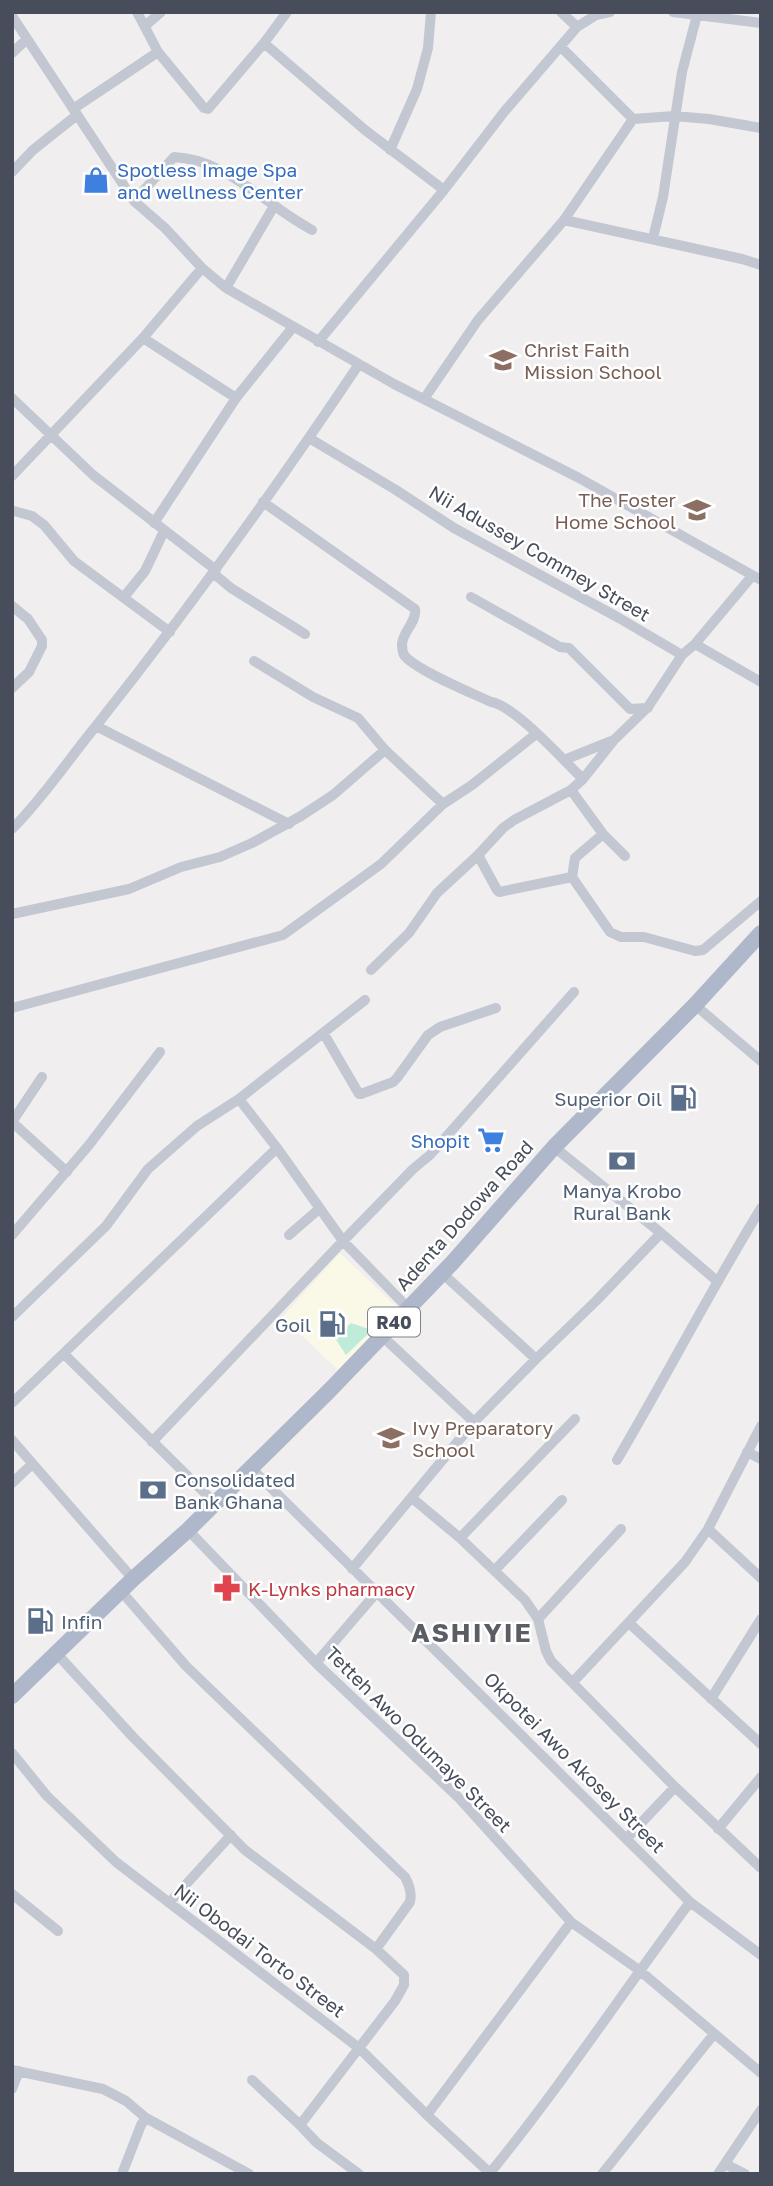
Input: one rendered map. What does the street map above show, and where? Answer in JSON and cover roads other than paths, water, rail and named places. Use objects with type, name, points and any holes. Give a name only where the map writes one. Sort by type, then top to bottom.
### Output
[{"type":"main road","name":"Adenta Dodowa Road","points":[[12,1696],[188,1530],[336,1384],[442,1273],[554,1147],[761,933]]},
{"type":"street","points":[[137,12],[158,52],[204,108],[208,109],[287,12]]},
{"type":"street","points":[[145,26],[161,12]]},
{"type":"street","points":[[390,150],[417,89],[428,48],[431,12]]},
{"type":"street","points":[[561,12],[577,27]]},
{"type":"street","points":[[318,342],[577,27],[596,15],[610,12]]},
{"type":"street","points":[[673,12],[761,23]]},
{"type":"street","points":[[653,238],[663,197],[682,72],[697,15]]},
{"type":"street","points":[[12,16],[134,201],[226,288],[318,342],[579,478],[756,578],[695,644],[682,654],[649,708],[614,740],[583,779],[571,790],[503,828],[437,893],[409,933],[371,970]]},
{"type":"street","points":[[12,52],[27,39]]},
{"type":"street","points":[[264,43],[390,150],[444,190]]},
{"type":"street","points":[[561,47],[632,119],[674,116],[761,128]]},
{"type":"street","points":[[12,172],[75,112],[158,52]]},
{"type":"street","points":[[424,399],[478,320],[564,220],[632,119]]},
{"type":"street","points":[[134,201],[174,157],[205,162],[230,174],[312,230]]},
{"type":"street","points":[[226,288],[274,206]]},
{"type":"street","points":[[564,220],[742,258],[761,265]]},
{"type":"street","points":[[12,476],[143,338],[202,268]]},
{"type":"street","points":[[154,523],[236,398],[293,327]]},
{"type":"street","points":[[143,338],[236,398]]},
{"type":"street","points":[[12,829],[59,776],[170,632],[359,364]]},
{"type":"street","points":[[12,398],[93,475],[214,571],[231,588],[305,634]]},
{"type":"street","name":"Nii Adussey Commey Street","points":[[309,438],[465,535],[682,654]]},
{"type":"street","points":[[263,502],[415,609],[416,613],[402,645],[406,656],[434,675],[491,702],[500,703],[583,779]]},
{"type":"street","points":[[13,511],[32,516],[44,525],[74,561],[170,632]]},
{"type":"street","points":[[124,597],[145,571],[164,531]]},
{"type":"street","points":[[471,597],[560,647],[569,648],[630,709],[649,708]]},
{"type":"street","points":[[12,606],[28,619],[43,640],[29,672],[12,688]]},
{"type":"street","points":[[695,644],[761,682]]},
{"type":"street","points":[[254,661],[313,697],[355,716],[385,750],[443,803]]},
{"type":"street","points":[[96,726],[289,824]]},
{"type":"street","points":[[12,1008],[283,934],[382,864],[443,803],[472,785],[536,734]]},
{"type":"street","points":[[564,760],[614,740]]},
{"type":"street","points":[[12,914],[129,889],[181,867],[220,857],[289,824],[332,795],[385,750]]},
{"type":"street","points":[[571,790],[603,834],[625,856]]},
{"type":"street","points":[[603,834],[575,858],[572,877],[615,936],[644,937],[695,951],[703,950],[761,901]]},
{"type":"street","points":[[478,855],[499,892],[572,877]]},
{"type":"street","points":[[152,1443],[343,1241],[430,1155],[575,992]]},
{"type":"street","points":[[12,1317],[106,1226],[148,1169],[197,1126],[239,1098],[365,1000]]},
{"type":"street","points":[[695,1004],[761,1061]]},
{"type":"street","points":[[324,1034],[361,1094],[393,1082],[428,1035],[440,1027],[496,1008]]},
{"type":"street","points":[[12,1235],[121,1105],[160,1052]]},
{"type":"street","points":[[43,1077],[12,1122],[66,1172]]},
{"type":"street","points":[[239,1098],[343,1241],[408,1308]]},
{"type":"street","points":[[554,1147],[662,1233],[717,1281]]},
{"type":"street","points":[[12,1404],[277,1148]]},
{"type":"street","points":[[617,1460],[761,1208]]},
{"type":"street","points":[[289,1235],[319,1209]]},
{"type":"street","points":[[352,1569],[474,1422],[662,1233]]},
{"type":"street","points":[[442,1273],[536,1359]]},
{"type":"street","points":[[381,1335],[474,1422]]},
{"type":"street","points":[[64,1354],[215,1503]]},
{"type":"street","points":[[460,1538],[575,1419]]},
{"type":"street","points":[[573,1682],[685,1562],[708,1529],[761,1426]]},
{"type":"street","points":[[12,1440],[133,1579]]},
{"type":"street","points":[[747,1452],[761,1459]]},
{"type":"street","points":[[12,1483],[33,1464]]},
{"type":"street","name":"Okpotei Awo Akosey Street","points":[[251,1468],[690,1902],[761,1955]]},
{"type":"street","points":[[412,1498],[460,1538],[525,1600],[538,1619],[551,1661],[675,1787],[761,1868]]},
{"type":"street","points":[[495,1570],[562,1500]]},
{"type":"street","points":[[538,1619],[621,1529]]},
{"type":"street","points":[[708,1529],[761,1578]]},
{"type":"street","name":"Tetteh Awo Odumaye Street","points":[[188,1530],[316,1663],[458,1797],[571,1922],[639,1970],[761,2073]]},
{"type":"street","points":[[121,1591],[186,1666],[405,1877],[410,1887],[410,1902],[376,1949]]},
{"type":"street","points":[[316,1663],[377,1592]]},
{"type":"street","points":[[711,1699],[760,1622]]},
{"type":"street","points":[[629,1623],[761,1744]]},
{"type":"street","points":[[57,1654],[133,1737],[246,1850],[376,1949],[404,1975],[404,1985],[395,2001],[300,2125]]},
{"type":"street","name":"Nii Obodai Torto Street","points":[[12,1753],[57,1805],[116,1862],[359,2048],[491,2173]]},
{"type":"street","points":[[718,1829],[761,1777]]},
{"type":"street","points":[[626,1839],[675,1787]]},
{"type":"street","points":[[169,1903],[230,1835]]},
{"type":"street","points":[[12,1894],[58,1931]]},
{"type":"street","points":[[491,2173],[529,2126],[690,1902]]},
{"type":"street","points":[[427,2115],[571,1922]]},
{"type":"street","points":[[603,2174],[714,2034]]},
{"type":"street","points":[[12,2089],[15,2070],[103,2089],[126,2101],[146,2118],[249,2174]]},
{"type":"street","points":[[252,2080],[317,2143],[359,2174]]},
{"type":"street","points":[[718,2174],[761,2110]]},
{"type":"street","points":[[122,2174],[146,2118]]},
{"type":"street","points":[[725,2164],[745,2174]]},
{"type":"place","name":"Spotless Image Spa and wellness Center","points":[[96,180]]},
{"type":"place","name":"Christ Faith Mission School","points":[[503,360]]},
{"type":"place","name":"The Foster Home School","points":[[697,510]]},
{"type":"place","name":"Superior Oil","points":[[683,1098]]},
{"type":"place","name":"Shopit","points":[[491,1140]]},
{"type":"place","name":"Manya Krobo Rural Bank","points":[[622,1161]]},
{"type":"place","name":"Goil","points":[[332,1324]]},
{"type":"place","name":"Ivy Preparatory School","points":[[391,1438]]},
{"type":"place","name":"Consolidated Bank Ghana","points":[[153,1490]]},
{"type":"place","name":"K-Lynks pharmacy","points":[[227,1588]]},
{"type":"place","name":"Infin","points":[[40,1621]]},
{"type":"district","name":"ASHIYIE","points":[[472,1632]]}]
